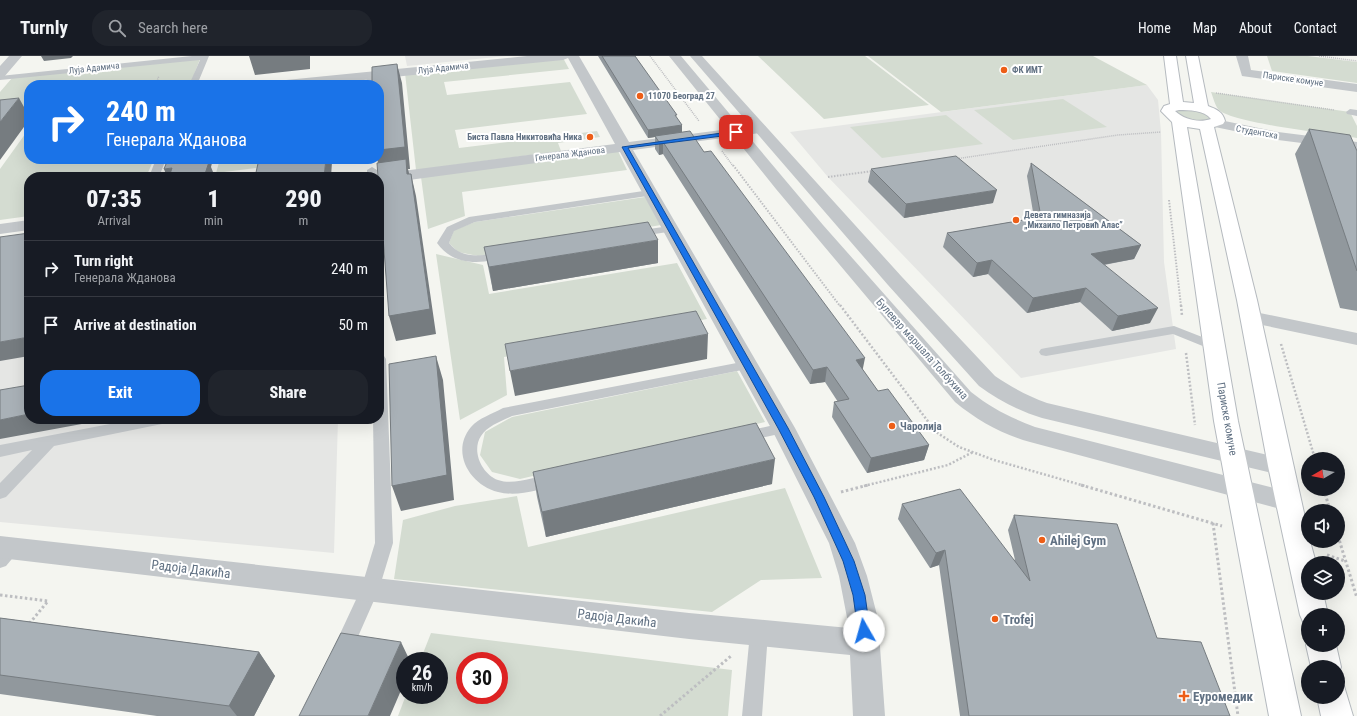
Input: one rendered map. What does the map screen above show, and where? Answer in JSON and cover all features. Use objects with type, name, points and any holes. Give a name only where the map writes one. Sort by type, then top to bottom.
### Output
[{"type":"main road","name":"Париске комуне","points":[[1170,56],[1214,347],[1239,488],[1285,716]]},
{"type":"main road","points":[[1192,56],[1210,118],[1280,466],[1301,558]]},
{"type":"main road","points":[[1178,113],[1210,118]]},
{"type":"main road","points":[[1334,704],[1337,716]]},
{"type":"street","points":[[0,74],[16,56]]},
{"type":"street","name":"Луја Адамича","points":[[370,80],[563,56]]},
{"type":"street","points":[[573,56],[783,428],[819,497],[849,561],[859,595],[866,643],[869,716]]},
{"type":"street","name":"Булевар маршала Толбухина","points":[[675,56],[736,132],[887,310],[963,397],[979,410],[1001,423],[1061,444],[1288,501]]},
{"type":"street","points":[[696,56],[895,281],[987,381],[999,390],[1042,410],[1280,466]]},
{"type":"street","name":"Париске комуне","points":[[1242,56],[1246,73],[1357,88]]},
{"type":"street","points":[[0,113],[24,111]]},
{"type":"street","name":"Студентска","points":[[1210,118],[1278,136],[1300,137],[1357,146]]},
{"type":"street","name":"Генерала Жданова","points":[[384,175],[625,147],[760,129]]},
{"type":"street","points":[[0,229],[24,226]]},
{"type":"street","points":[[1250,317],[1357,339]]},
{"type":"street","name":"Радоја Дакића","points":[[4,552],[370,589],[759,633],[866,643]]},
{"type":"lane","name":"Луја Адамича","points":[[0,78],[205,56],[195,80]]},
{"type":"lane","points":[[514,254],[483,259],[463,258],[449,252],[443,243],[446,232],[473,219],[650,193]]},
{"type":"lane","points":[[623,236],[670,228]]},
{"type":"lane","points":[[1046,352],[1174,330],[1214,347]]},
{"type":"lane","points":[[571,476],[525,487],[498,486],[478,474],[470,456],[473,437],[484,424],[508,412],[747,365]]},
{"type":"lane","points":[[0,451],[137,424]]},
{"type":"lane","points":[[333,670],[370,589],[382,552],[385,533],[381,424]]},
{"type":"lane","points":[[730,440],[783,428]]},
{"type":"lane","points":[[0,493],[48,442]]},
{"type":"lane","points":[[752,716],[759,633]]},
{"type":"path","points":[[1319,56],[1357,61]]},
{"type":"path","points":[[1211,92],[1354,112]]},
{"type":"path","points":[[953,159],[1118,135],[1161,131],[1162,139]]},
{"type":"path","points":[[828,177],[875,170]]},
{"type":"path","points":[[823,172],[833,183]]},
{"type":"path","points":[[1168,193],[1195,428]]},
{"type":"path","points":[[819,497],[948,465],[973,452]]},
{"type":"path","points":[[1213,523],[1238,716]]},
{"type":"path","points":[[1342,548],[1357,598]]},
{"type":"path","points":[[0,595],[48,601],[24,630]]},
{"type":"path","points":[[660,716],[759,633]]},
{"type":"shaded area","points":[[405,56],[506,56],[407,66]]},
{"type":"shaded area","points":[[562,56],[569,69],[444,82],[447,95],[570,82],[587,114],[455,130],[459,148],[597,131],[600,137],[558,143],[561,151],[416,170],[405,73]]},
{"type":"shaded area","points":[[758,56],[865,56],[929,105],[824,119]]},
{"type":"shaded area","name":"ФК ИМТ","points":[[868,56],[1093,56],[1147,85],[941,112]]},
{"type":"shaded area","points":[[1267,56],[1308,56],[1357,62],[1357,83],[1272,71]]},
{"type":"shaded area","points":[[200,59],[192,80],[24,80],[24,109],[0,111],[0,92],[12,78]]},
{"type":"shaded area","name":"Девета гимназија „Михаило Петровић Алас”","points":[[1147,85],[1158,100],[1161,132],[1164,262],[1176,349],[1021,378],[828,177],[790,132]]},
{"type":"shaded area","points":[[1211,92],[1350,112],[1357,126],[1357,138],[1241,119],[1226,114],[1218,109]]},
{"type":"shaded area","points":[[1063,99],[1107,127],[1013,140],[974,110]]},
{"type":"shaded area","points":[[1173,110],[1203,111],[1212,120],[1206,122],[1183,119]]},
{"type":"shaded area","points":[[946,115],[983,144],[882,158],[850,127]]},
{"type":"shaded area","points":[[24,136],[24,164],[152,164],[148,172],[24,172],[24,217],[0,220],[0,169]]},
{"type":"shaded area","points":[[618,151],[627,170],[462,192],[465,216],[428,229],[421,177]]},
{"type":"shaded area","points":[[219,164],[289,164],[224,172],[216,172]]},
{"type":"shaded area","points":[[645,197],[661,225],[478,256],[458,252],[449,243],[454,230],[475,222]]},
{"type":"shaded area","points":[[436,254],[483,265],[489,294],[677,263],[707,319],[504,357],[507,395],[460,420]]},
{"type":"shaded area","points":[[24,275],[24,424],[338,424],[334,553],[0,522],[0,278]]},
{"type":"shaded area","points":[[737,371],[765,422],[520,479],[492,472],[480,455],[485,432],[512,417]]},
{"type":"shaded area","points":[[785,488],[822,578],[761,580],[712,612],[394,579],[403,520],[455,506],[517,496],[528,547]]},
{"type":"shaded area","points":[[431,633],[732,670],[728,716],[398,716],[403,704],[448,704],[448,652],[424,652]]},
{"type":"building","name":"11070 Београд 27","points":[[602,56],[635,56],[677,115],[675,115],[682,125],[648,130]]},
{"type":"building","points":[[397,64],[405,147],[384,149],[384,80],[372,80],[372,67]]},
{"type":"building","points":[[19,98],[0,122],[0,100]]},
{"type":"building","points":[[1309,129],[1350,135],[1357,151],[1357,271]]},
{"type":"building","points":[[690,131],[704,152],[711,151],[865,358],[856,360],[878,391],[888,389],[929,445],[871,458],[834,402],[849,399],[827,367],[813,370],[663,142],[659,142],[655,136]]},
{"type":"building","points":[[956,156],[997,190],[906,204],[871,169]]},
{"type":"building","points":[[406,159],[407,174],[411,174],[430,309],[389,316],[384,250],[384,172],[378,172],[377,164],[384,164],[384,162]]},
{"type":"building","points":[[1031,163],[1141,245],[1091,254],[1158,308],[1118,316],[1086,288],[1033,298],[992,260],[977,263],[947,233],[1041,217]]},
{"type":"building","points":[[166,164],[208,164],[206,172],[171,172],[172,168],[164,169]]},
{"type":"building","points":[[258,164],[325,164],[325,172],[256,172]]},
{"type":"building","points":[[648,222],[658,240],[489,267],[484,247]]},
{"type":"building","points":[[24,234],[24,338],[0,342],[0,237]]},
{"type":"building","points":[[696,311],[708,334],[510,371],[505,344]]},
{"type":"building","points":[[436,356],[447,475],[392,486],[389,364]]},
{"type":"building","points":[[24,386],[24,415],[0,420],[0,390]]},
{"type":"building","points":[[756,423],[775,459],[542,512],[533,472]]},
{"type":"building","points":[[960,489],[1030,581],[1014,515],[1117,524],[1157,638],[1201,642],[1230,716],[969,716],[945,550],[936,553],[902,504]]},
{"type":"building","points":[[0,618],[259,652],[229,706],[0,675]]},
{"type":"building","points":[[341,633],[401,642],[368,716],[299,716]]},
{"type":"place","name":"ФК ИМТ","points":[[1004,70]]},
{"type":"place","name":"11070 Београд 27","points":[[640,96]]},
{"type":"place","name":"Биста Павла Никитовића Ника","points":[[590,137]]},
{"type":"place","name":"Девета гимназија „Михаило Петровић Алас”","points":[[1016,220]]},
{"type":"place","name":"Чаролија","points":[[892,426]]},
{"type":"place","name":"Ahilej Gym","points":[[1042,540]]},
{"type":"place","name":"Trofej","points":[[995,619]]},
{"type":"place","name":"Еуромедик","points":[[1184,696]]},
{"type":"route","points":[[736,132],[625,147],[783,428],[842,543],[859,595],[864,631]]}]
